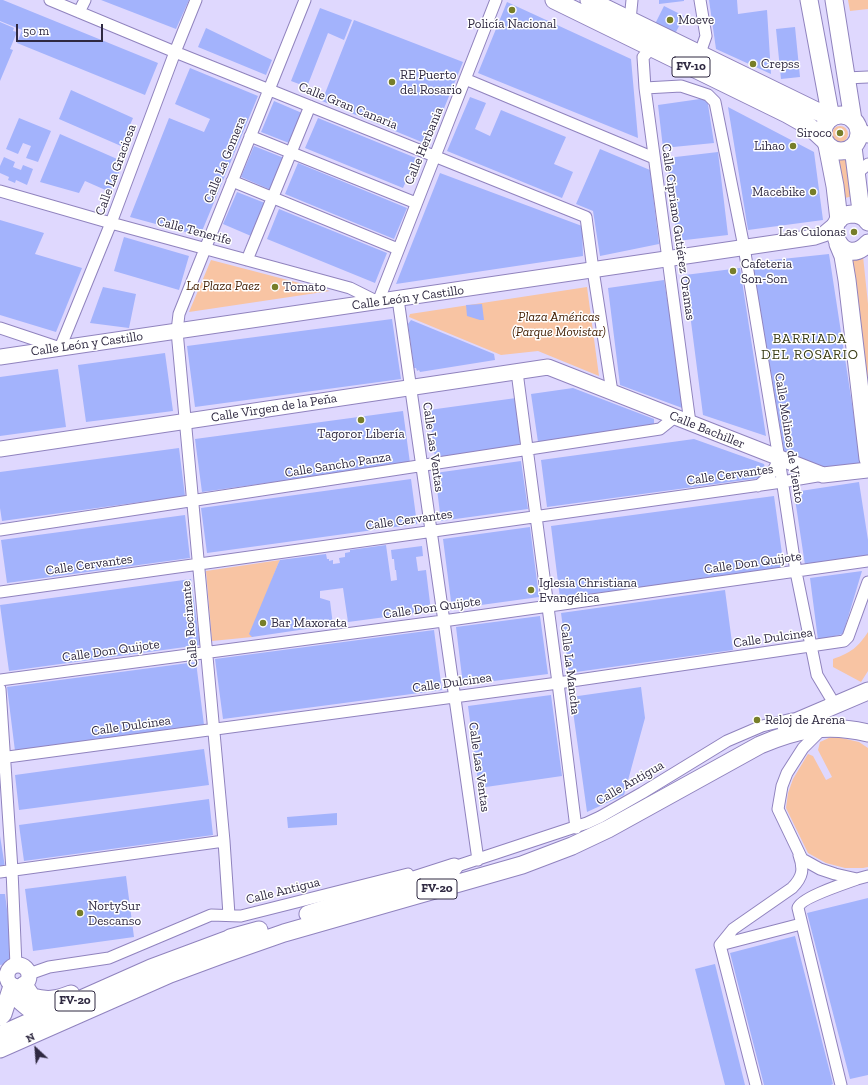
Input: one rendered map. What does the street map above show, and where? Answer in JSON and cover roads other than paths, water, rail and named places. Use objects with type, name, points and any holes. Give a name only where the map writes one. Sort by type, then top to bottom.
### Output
[{"type":"main road","name":"FV-10","points":[[554,0],[787,114],[810,127],[826,142]]},
{"type":"main road","name":"FV-10","points":[[589,0],[831,118]]},
{"type":"main road","points":[[809,0],[815,40],[831,118]]},
{"type":"main road","points":[[826,142],[835,150],[844,151],[853,147],[859,136],[860,128],[846,78],[834,0]]},
{"type":"main road","points":[[799,103],[811,92],[817,83],[815,40]]},
{"type":"main road","points":[[838,222],[835,186],[823,132],[825,124],[831,118],[838,115],[846,116],[860,128]]},
{"type":"main road","points":[[853,147],[862,169],[860,203],[867,220]]},
{"type":"main road","points":[[867,220],[856,214],[844,216],[838,222],[834,232],[843,256],[847,280],[868,459]]},
{"type":"main road","points":[[838,243],[849,251],[862,249],[868,243]]},
{"type":"main road","name":"FV-20","points":[[0,1050],[170,974],[224,954],[284,933],[522,865],[572,846],[608,829],[760,745],[819,721],[835,706],[868,691]]},
{"type":"main road","name":"FV-20","points":[[3,1031],[42,1016],[151,968],[230,938],[321,912],[518,860],[566,842],[608,822],[764,737],[819,721],[868,733]]},
{"type":"main road","points":[[230,938],[454,867]]},
{"type":"main road","points":[[16,981],[32,997],[43,1000],[59,999],[123,974],[151,968]]},
{"type":"main road","points":[[16,981],[31,1012],[42,1016],[56,1017],[154,975],[170,974]]},
{"type":"main road","points":[[3,1031],[3,1014],[16,981]]},
{"type":"street","name":"Calle Gran Canaria","points":[[50,0],[175,52],[586,217],[593,270]]},
{"type":"street","points":[[79,12],[85,0]]},
{"type":"street","name":"Calle La Graciosa","points":[[60,348],[111,223],[196,0]]},
{"type":"street","name":"Calle La Gomera","points":[[177,331],[179,314],[305,0]]},
{"type":"street","name":"Calle Herbania","points":[[378,302],[496,0]]},
{"type":"street","points":[[630,20],[632,0]]},
{"type":"street","points":[[700,0],[706,36],[700,53]]},
{"type":"street","name":"Calle Cipriano Gutiérez Oramas","points":[[652,48],[643,57],[645,88],[690,423]]},
{"type":"street","points":[[846,78],[868,77]]},
{"type":"street","points":[[465,79],[654,158]]},
{"type":"street","name":"Calle Molinos de Viento","points":[[645,88],[681,86],[708,95],[715,102],[744,247],[796,572],[817,675],[835,706]]},
{"type":"street","points":[[247,260],[310,106]]},
{"type":"street","points":[[250,136],[416,203]]},
{"type":"street","points":[[232,181],[398,249]]},
{"type":"street","name":"Calle Tenerife","points":[[0,191],[350,288],[378,302]]},
{"type":"street","name":"Calle León y Castillo","points":[[0,357],[668,260],[815,237],[824,234],[838,222]]},
{"type":"street","name":"Calle León y Castillo","points":[[815,237],[825,238],[838,243]]},
{"type":"street","points":[[593,270],[612,392]]},
{"type":"street","name":"Calle Las Ventas","points":[[398,299],[478,860]]},
{"type":"street","points":[[0,328],[60,348]]},
{"type":"street","name":"Calle Rocinante","points":[[177,331],[224,841],[229,915]]},
{"type":"street","name":"Calle Bachiller","points":[[548,366],[779,459],[823,475],[868,470]]},
{"type":"street","name":"Calle Virgen de la Peña","points":[[0,449],[517,372],[548,366]]},
{"type":"street","name":"Calle La Mancha","points":[[517,372],[576,828]]},
{"type":"street","name":"Calle Sancho Panza","points":[[0,530],[660,429],[675,417]]},
{"type":"street","points":[[758,486],[770,476],[779,459]]},
{"type":"street","name":"Calle Cervantes","points":[[0,592],[758,486],[823,475]]},
{"type":"street","name":"Calle Don Quijote","points":[[0,680],[443,621],[868,561]]},
{"type":"street","name":"Calle Dulcinea","points":[[2,757],[558,683],[844,641],[848,637],[868,582]]},
{"type":"street","points":[[0,689],[2,757],[12,870],[16,981]]},
{"type":"street","points":[[819,721],[787,773],[778,804],[780,816],[802,859],[820,869],[835,874],[863,878]]},
{"type":"street","name":"Calle Antigua","points":[[454,867],[576,828],[600,817],[744,732],[762,726],[819,721]]},
{"type":"street","points":[[0,872],[224,841]]},
{"type":"street","points":[[720,945],[733,929],[792,888],[799,881],[802,869],[799,854]]},
{"type":"street","name":"Calle Antigua","points":[[16,981],[49,967],[108,958],[211,915],[241,916],[431,868]]},
{"type":"street","points":[[841,1085],[798,908],[800,904],[829,890],[863,878]]},
{"type":"street","points":[[720,945],[801,924]]},
{"type":"street","points":[[720,945],[756,1085]]},
{"type":"place","name":"Policía Nacional","points":[[512,10]]},
{"type":"place","name":"Moeve","points":[[670,20]]},
{"type":"place","name":"Crepss","points":[[753,64]]},
{"type":"place","name":"RE Puerto del Rosario","points":[[392,82]]},
{"type":"place","name":"Siroco","points":[[840,133]]},
{"type":"place","name":"Lihao","points":[[793,146]]},
{"type":"place","name":"Macebike","points":[[813,192]]},
{"type":"place","name":"Las Culonas","points":[[854,232]]},
{"type":"place","name":"Cafeteria Son-Son","points":[[733,271]]},
{"type":"place","name":"Tomato","points":[[275,287]]},
{"type":"place","name":"Tagoror Libería","points":[[361,420]]},
{"type":"place","name":"Iglesia Christiana Evangélica","points":[[531,590]]},
{"type":"place","name":"Bar Maxorata","points":[[263,623]]},
{"type":"place","name":"Reloj de Arena","points":[[757,720]]},
{"type":"place","name":"NortySur Descanso","points":[[80,913]]},
{"type":"district","name":"BARRIADA DEL ROSARIO","points":[[810,348]]},
{"type":"park label","name":"La Plaza Paez","points":[[223,286]]},
{"type":"park label","name":"Plaza Américas (Parque Movistar)","points":[[559,324]]}]
